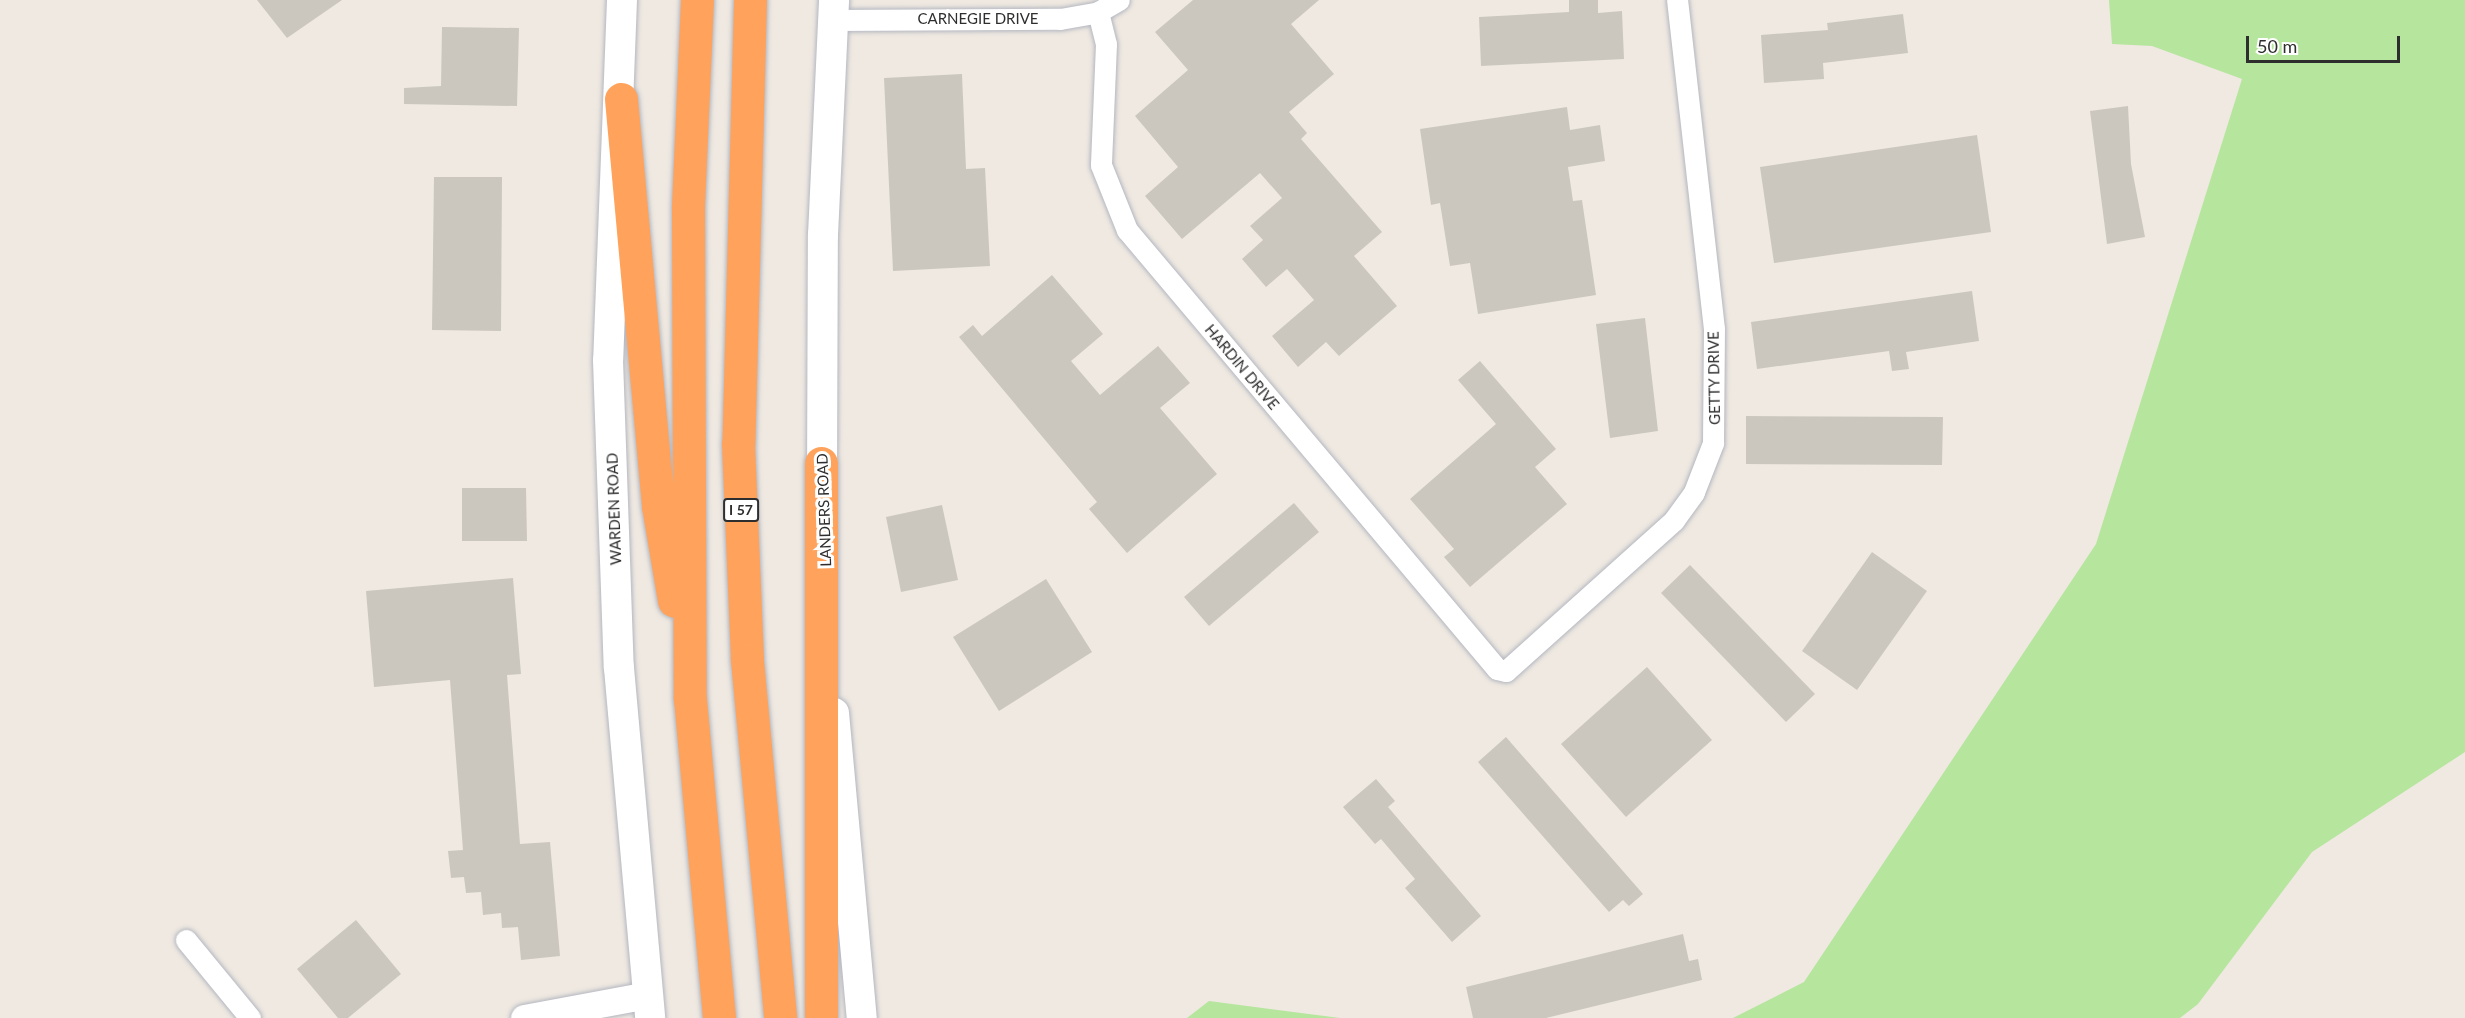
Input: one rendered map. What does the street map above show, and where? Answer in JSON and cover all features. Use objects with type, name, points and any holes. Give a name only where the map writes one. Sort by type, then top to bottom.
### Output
[{"type":"highway","points":[[690,699],[688,208],[697,0]]},
{"type":"highway","name":"I 57","points":[[750,0],[738,444],[747,660],[780,1018]]},
{"type":"highway","points":[[621,99],[658,506],[690,699],[719,1018]]},
{"type":"highway","points":[[821,463],[821,1018]]},
{"type":"main road","name":"WARDEN ROAD","points":[[622,0],[621,99],[608,360],[619,668],[649,1007]]},
{"type":"main road","name":"LANDERS ROAD","points":[[834,10],[823,224],[821,463],[834,713],[862,1018]]},
{"type":"street","name":"CARNEGIE DRIVE","points":[[834,10],[1059,19],[1098,12],[1119,0]]},
{"type":"street","name":"GETTY DRIVE","points":[[1506,671],[1674,520],[1694,492],[1713,443],[1714,329],[1677,0]]},
{"type":"street","name":"HARDIN DRIVE","points":[[1098,12],[1106,44],[1101,165],[1127,230],[1497,669],[1506,671]]},
{"type":"street","points":[[186,940],[250,1018]]},
{"type":"street","points":[[524,1018],[649,1007]]},
{"type":"green space","points":[[2109,0],[2465,0],[2465,752],[2312,852],[2198,1004],[2180,1018],[1733,1018],[1804,982],[2096,544],[2242,79],[2152,46],[2112,44]]},
{"type":"green space","points":[[1209,1001],[1340,1018],[1187,1018]]},
{"type":"building","points":[[257,0],[342,0],[287,38]]},
{"type":"building","points":[[1193,0],[1319,0],[1291,24],[1334,74],[1289,112],[1307,133],[1301,139],[1382,232],[1354,256],[1397,306],[1339,356],[1326,342],[1298,367],[1272,336],[1314,300],[1287,269],[1266,287],[1242,259],[1263,240],[1250,226],[1282,198],[1260,173],[1182,239],[1145,196],[1178,167],[1135,116],[1188,70],[1155,32]]},
{"type":"building","points":[[1569,0],[1598,0],[1598,13],[1622,11],[1624,59],[1481,66],[1479,17],[1569,12]]},
{"type":"building","points":[[1903,14],[1908,53],[1823,63],[1824,79],[1764,83],[1761,35],[1828,30],[1827,23]]},
{"type":"building","points":[[442,27],[519,28],[517,106],[404,104],[404,88],[441,86]]},
{"type":"building","points":[[962,74],[966,169],[985,168],[990,266],[893,271],[884,78]]},
{"type":"building","points":[[2128,106],[2131,164],[2145,237],[2107,244],[2090,111]]},
{"type":"building","points":[[1567,107],[1570,130],[1600,125],[1605,161],[1568,167],[1573,201],[1582,200],[1596,295],[1478,314],[1470,263],[1450,266],[1440,203],[1431,205],[1420,129]]},
{"type":"building","points":[[1977,135],[1991,232],[1774,263],[1760,167]]},
{"type":"building","points":[[434,177],[502,177],[501,331],[432,330]]},
{"type":"building","points":[[1052,275],[1103,334],[1071,361],[1100,395],[1158,346],[1190,383],[1160,408],[1217,474],[1127,553],[1089,509],[1097,502],[959,337],[973,325],[982,336]]},
{"type":"building","points":[[1972,291],[1979,341],[1906,352],[1909,369],[1892,371],[1889,351],[1757,369],[1751,322]]},
{"type":"building","points":[[1645,318],[1658,431],[1610,438],[1596,324]]},
{"type":"building","points":[[1480,361],[1556,449],[1535,467],[1567,504],[1470,587],[1444,557],[1454,549],[1410,499],[1496,424],[1458,380]]},
{"type":"building","points":[[1746,416],[1943,417],[1942,465],[1746,464]]},
{"type":"building","points":[[462,488],[526,488],[527,541],[462,541]]},
{"type":"building","points":[[1294,503],[1319,532],[1209,626],[1184,597]]},
{"type":"building","points":[[942,505],[958,580],[901,592],[886,517]]},
{"type":"building","points":[[1872,552],[1927,591],[1857,690],[1802,651]]},
{"type":"building","points":[[1690,565],[1815,694],[1786,722],[1661,593]]},
{"type":"building","points":[[513,578],[521,674],[507,675],[520,844],[550,842],[560,956],[521,960],[518,927],[502,928],[501,913],[483,915],[481,892],[466,893],[464,877],[451,878],[448,851],[463,850],[450,680],[374,687],[366,591]]},
{"type":"building","points":[[1046,579],[1092,652],[999,711],[953,637]]},
{"type":"building","points":[[1647,667],[1712,740],[1626,817],[1561,744]]},
{"type":"building","points":[[1506,737],[1643,894],[1629,906],[1623,900],[1609,912],[1478,762]]},
{"type":"building","points":[[1376,779],[1395,801],[1388,807],[1481,916],[1452,942],[1405,888],[1415,879],[1381,839],[1375,844],[1343,807]]},
{"type":"building","points":[[356,920],[401,974],[348,1018],[338,1018],[297,969]]},
{"type":"building","points":[[1683,934],[1689,961],[1698,959],[1702,980],[1546,1018],[1473,1018],[1466,987]]}]
